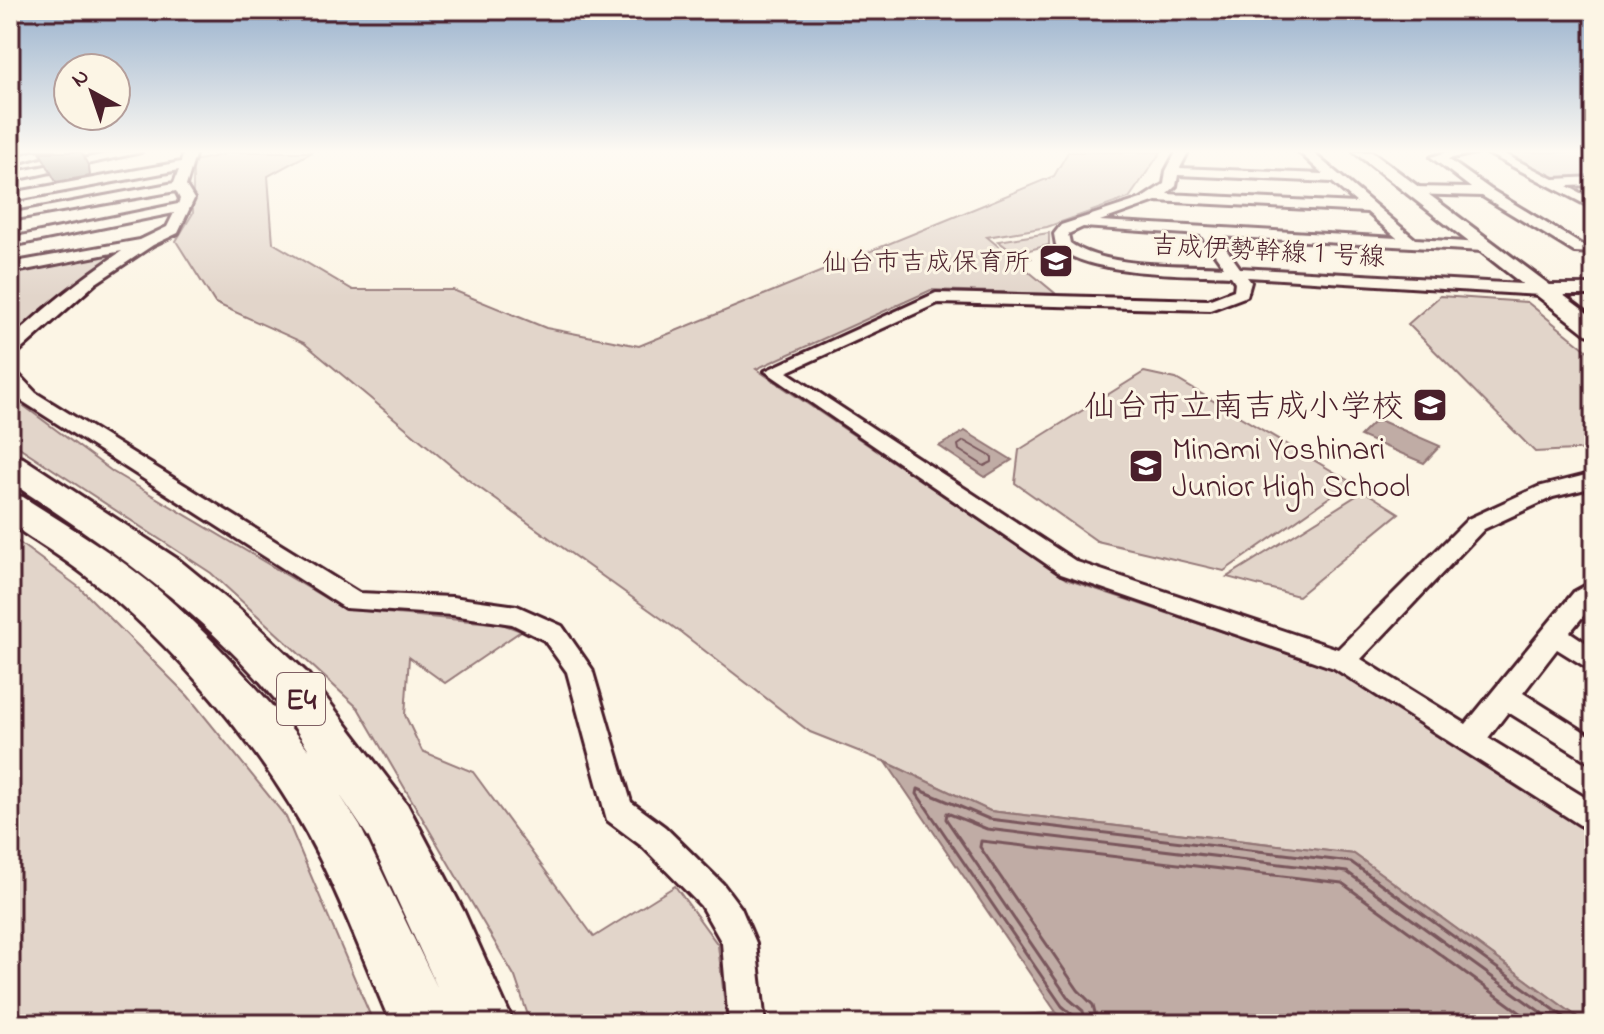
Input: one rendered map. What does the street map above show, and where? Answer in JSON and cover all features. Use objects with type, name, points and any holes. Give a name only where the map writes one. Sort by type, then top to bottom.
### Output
[{"type":"highway","name":"E4","points":[[10,466],[83,512],[165,570],[224,620],[291,686],[388,821],[444,932],[483,1024]]},
{"type":"highway","name":"E4","points":[[10,506],[99,565],[148,605],[236,694],[299,775],[341,844],[422,1024]]},
{"type":"street","points":[[16,200],[16,241],[12,268],[146,242],[173,230],[186,200]]},
{"type":"street","points":[[14,217],[104,200]]},
{"type":"street","name":"吉成伊勢幹線１号線","points":[[1147,200],[1066,228],[1061,234],[1063,245],[1074,253],[1118,265],[1541,290],[1594,290]]},
{"type":"street","points":[[1219,200],[1370,208]]},
{"type":"street","points":[[1361,200],[1411,243]]},
{"type":"street","points":[[1425,200],[1594,329]]},
{"type":"street","points":[[1499,200],[1579,249],[1594,249]]},
{"type":"street","points":[[16,241],[183,207]]},
{"type":"street","points":[[1078,225],[1483,247]]},
{"type":"street","points":[[1206,232],[1243,282],[1241,293],[1210,305],[936,298],[774,371],[1069,568],[1343,661],[1594,820]]},
{"type":"street","points":[[10,350],[35,326],[146,242]]},
{"type":"street","points":[[10,376],[29,397],[354,602],[495,611],[517,615],[553,633],[579,669],[618,810],[664,847],[712,895],[729,920],[739,943],[747,1024]]},
{"type":"street","points":[[1343,661],[1476,524],[1546,492],[1594,480]]},
{"type":"street","points":[[1470,740],[1583,598],[1594,590]]},
{"type":"street","points":[[1554,634],[1594,662]]},
{"type":"street","points":[[1505,696],[1594,753]]},
{"type":"shaded area","points":[[193,200],[270,200],[273,243],[353,290],[453,290],[546,328],[639,346],[995,200],[1123,200],[1047,227],[987,237],[1056,294],[931,290],[756,369],[1066,579],[1333,669],[1594,834],[1594,1024],[1587,1024],[1354,854],[990,811],[886,762],[810,732],[683,634],[467,479],[304,343],[215,303],[176,241],[193,213]]},
{"type":"shaded area","points":[[1049,233],[1049,245],[1025,251],[1031,258],[1022,259],[998,241]]},
{"type":"shaded area","points":[[129,248],[16,335],[10,336],[10,272]]},
{"type":"shaded area","points":[[1440,296],[1527,302],[1594,356],[1594,449],[1535,452],[1408,324]]},
{"type":"shaded area","points":[[1144,372],[1176,379],[1351,482],[1224,571],[1097,541],[1015,483],[1019,450]]},
{"type":"shaded area","points":[[10,388],[24,406],[113,472],[344,609],[502,624],[521,631],[445,683],[409,657],[405,715],[422,751],[473,772],[594,937],[675,886],[718,945],[726,1015],[721,1024],[531,1024],[515,977],[358,708],[211,573],[10,441]]},
{"type":"shaded area","points":[[1364,491],[1399,513],[1298,596],[1227,577]]},
{"type":"shaded area","points":[[10,536],[80,588],[188,696],[286,817],[374,1024],[10,1024]]},
{"type":"shaded area","points":[[1056,1012],[1072,1024],[935,1024]]},
{"type":"water","points":[[1377,419],[1440,446],[1424,463],[1360,436]]},
{"type":"water","points":[[965,431],[1012,460],[985,477],[939,446]]},
{"type":"water","points":[[886,762],[990,811],[1354,854],[1587,1024],[1072,1024],[1056,1012]]},
{"type":"place","name":"仙台市吉成保育所","points":[[1056,261]]},
{"type":"place","name":"仙台市立南吉成小学校","points":[[1430,405]]},
{"type":"place","name":"Minami Yoshinari Junior High School","points":[[1146,466]]}]
